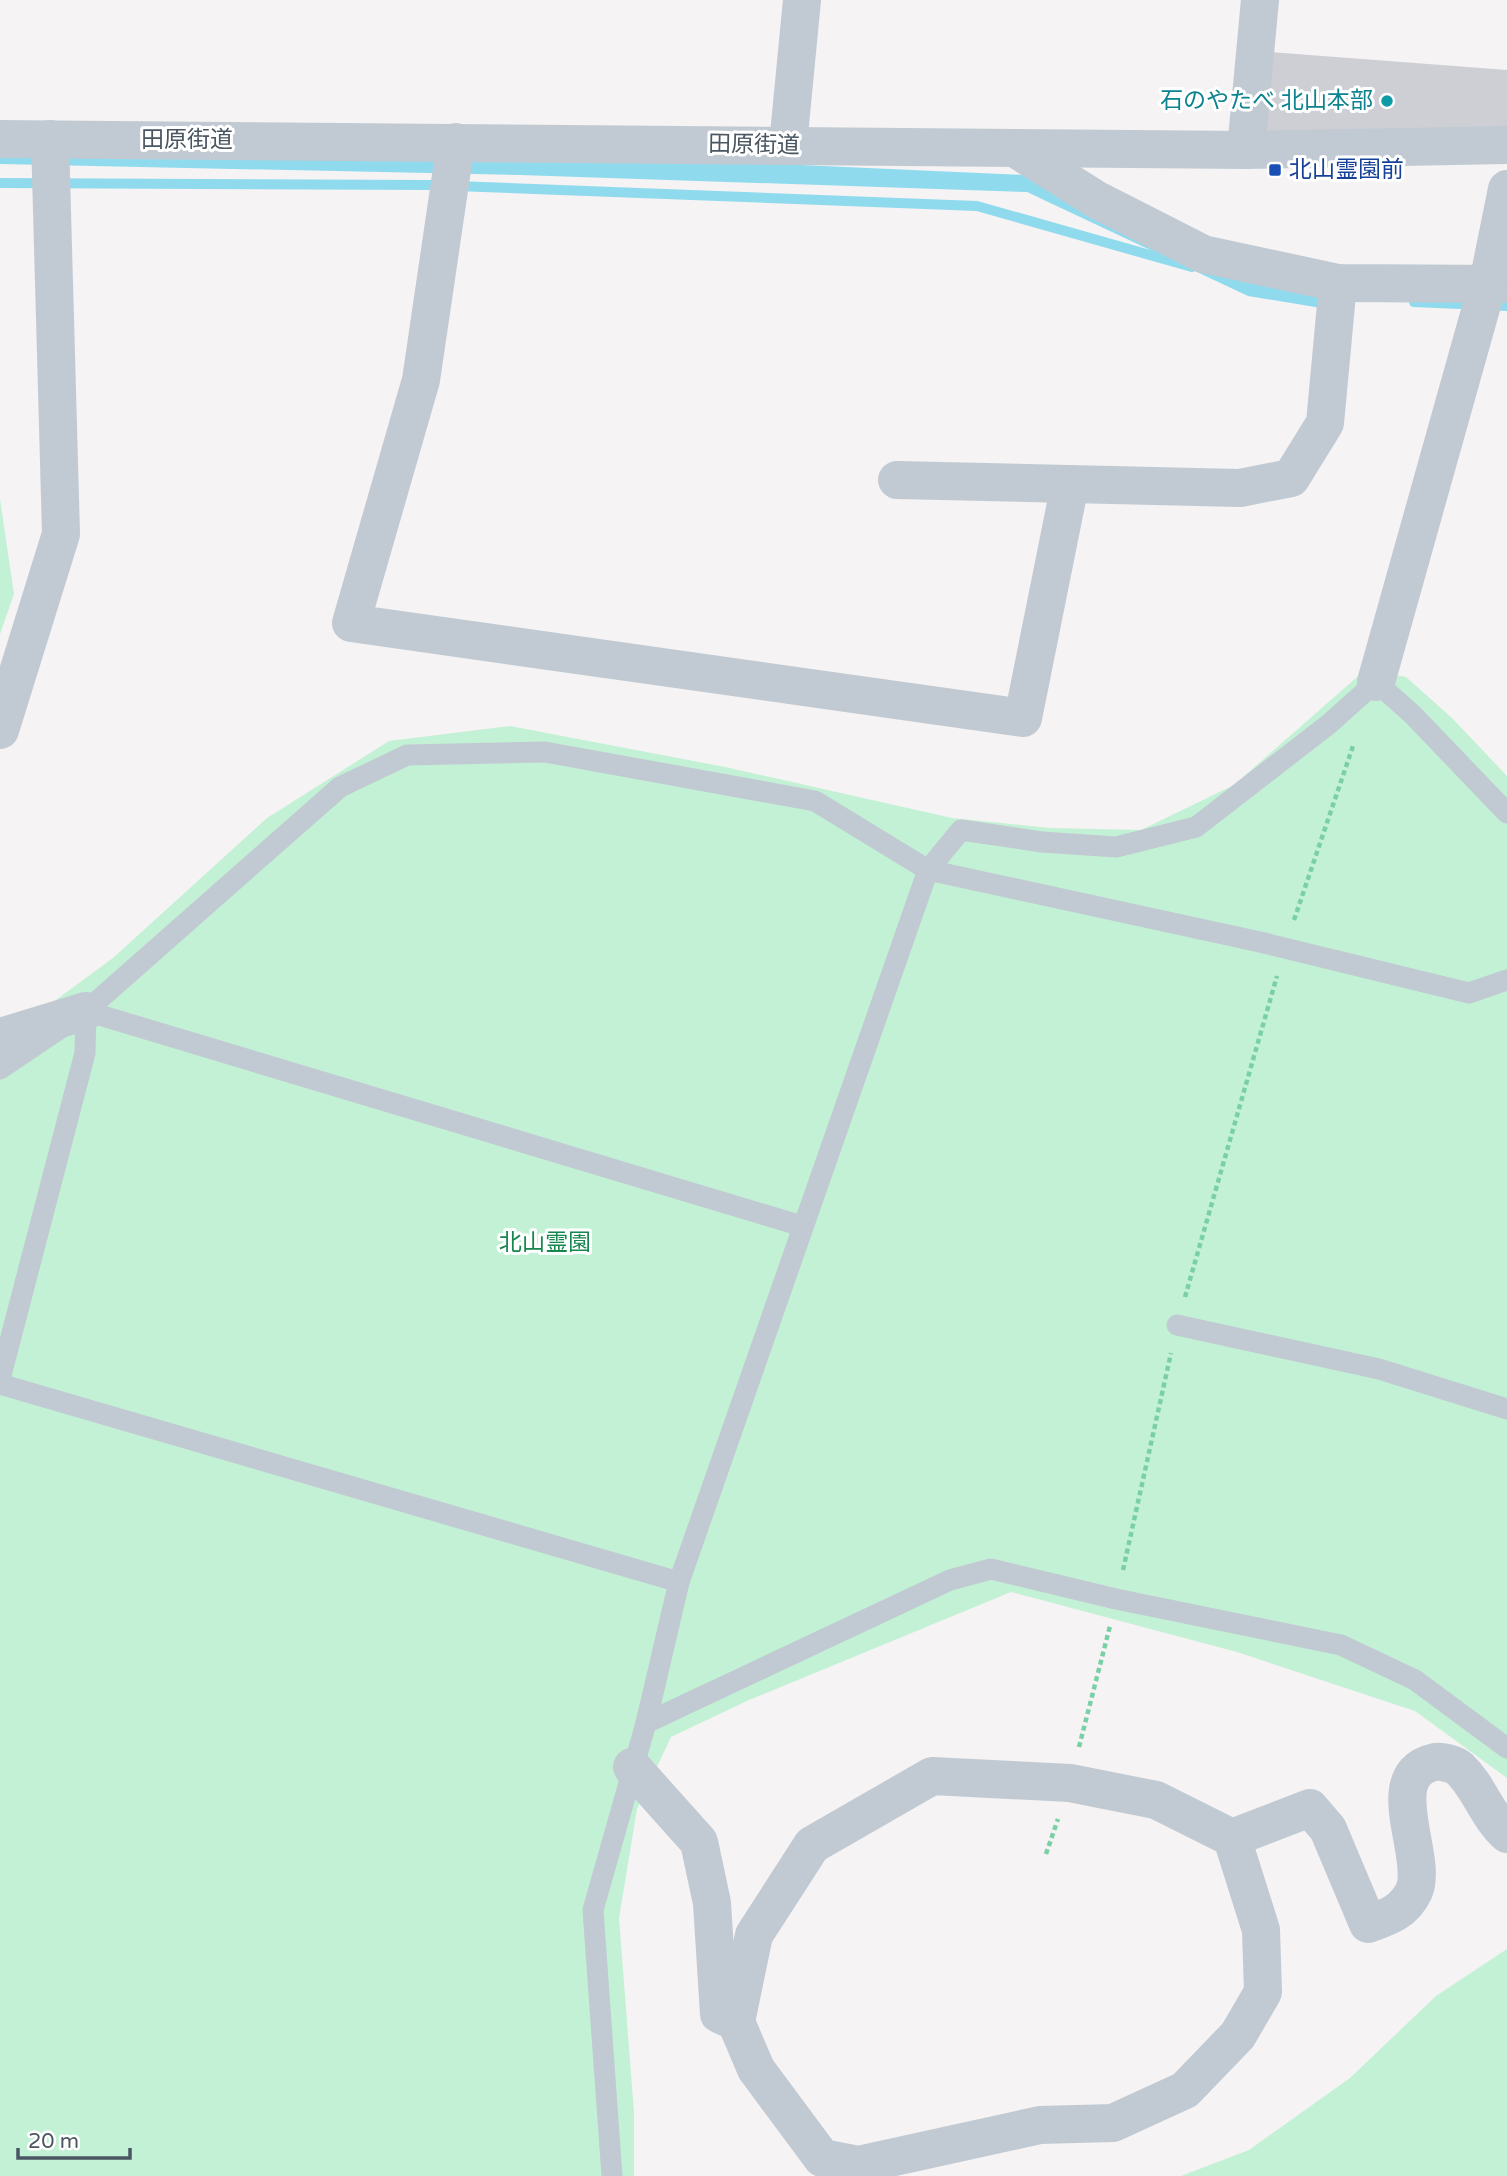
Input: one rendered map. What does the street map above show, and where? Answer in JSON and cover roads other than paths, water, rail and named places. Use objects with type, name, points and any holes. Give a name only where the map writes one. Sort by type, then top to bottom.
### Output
[{"type":"street","points":[[788,145],[803,0]]},
{"type":"street","points":[[1246,150],[1260,0]]},
{"type":"street","name":"田原街道","points":[[0,139],[1246,150],[1507,145]]},
{"type":"street","points":[[0,730],[61,534],[51,139]]},
{"type":"street","points":[[456,142],[421,380],[351,623],[1023,719],[1070,484]]},
{"type":"street","points":[[1016,149],[1097,200],[1203,254],[1338,283],[1497,284]]},
{"type":"street","points":[[1376,682],[1497,284],[1507,189]]},
{"type":"street","points":[[897,480],[1240,488],[1291,478],[1325,423],[1338,283]]},
{"type":"street","points":[[0,1037],[86,1011]]},
{"type":"street","points":[[1232,1838],[1310,1808],[1328,1829],[1368,1924],[1397,1914],[1414,1890],[1418,1870],[1410,1841],[1409,1783],[1419,1768],[1438,1761],[1458,1766],[1507,1833]]},
{"type":"street","points":[[632,1767],[699,1842],[712,1903],[719,2014],[736,2022]]},
{"type":"street","points":[[932,1776],[1070,1783],[1156,1800],[1232,1838],[1261,1930],[1263,1992],[1238,2035],[1185,2090],[1113,2123],[1040,2125],[858,2165],[822,2158],[756,2069],[736,2022],[754,1936],[813,1844],[932,1776]]},
{"type":"lane","points":[[612,2176],[593,1910],[646,1724],[679,1581],[928,870],[961,830],[1042,842],[1116,847],[1196,827],[1329,724],[1376,682],[1413,715],[1507,813]]},
{"type":"lane","points":[[0,1069],[86,1011],[340,787],[407,755],[545,752],[815,801],[928,870],[1469,993],[1507,980]]},
{"type":"lane","points":[[86,1011],[802,1226]]},
{"type":"lane","points":[[86,1011],[85,1053],[0,1382],[679,1581]]},
{"type":"lane","points":[[1177,1325],[1379,1369],[1507,1409]]},
{"type":"lane","points":[[646,1724],[950,1580],[992,1569],[1116,1599],[1341,1645],[1415,1680],[1507,1748]]},
{"type":"water","points":[[0,152],[710,161],[1026,175],[1319,294],[1321,308],[1248,296],[1027,192],[520,175],[0,164]]},
{"type":"waterway","points":[[0,183],[429,185],[977,206],[1192,267]]},
{"type":"waterway","points":[[1414,302],[1507,306]]},
{"type":"place","name":"石のやたべ 北山本部","points":[[1387,101]]},
{"type":"place","name":"北山霊園前","points":[[1275,170]]},
{"type":"park label","name":"北山霊園","points":[[545,1243]]}]
